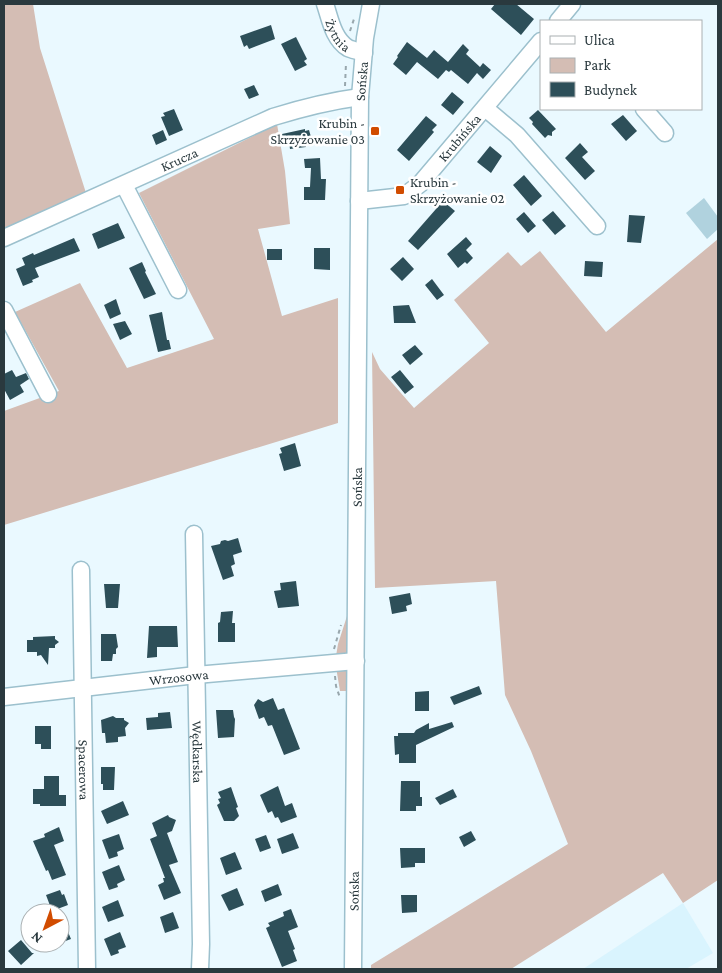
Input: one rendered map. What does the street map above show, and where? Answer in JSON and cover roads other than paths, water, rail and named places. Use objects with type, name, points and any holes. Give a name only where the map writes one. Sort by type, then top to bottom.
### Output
[{"type":"street","name":"Żytnia","points":[[325,4],[333,30],[340,40],[347,48],[364,53]]},
{"type":"street","name":"Sońska","points":[[353,969],[360,97],[371,4]]},
{"type":"street","name":"Krubińska","points":[[359,202],[404,196],[412,192],[540,43]]},
{"type":"street","name":"Krucza","points":[[4,238],[273,117],[299,109],[360,97]]},
{"type":"street","points":[[485,108],[517,135],[597,226]]},
{"type":"street","points":[[645,110],[665,134]]},
{"type":"street","points":[[124,185],[178,290]]},
{"type":"street","points":[[4,310],[48,394]]},
{"type":"street","name":"Wędkarska","points":[[194,534],[200,969]]},
{"type":"street","name":"Spacerowa","points":[[82,570],[87,969]]},
{"type":"street","name":"Wrzosowa","points":[[4,697],[356,661]]},
{"type":"place","name":"Krubin - Skrzyżowanie 03","points":[[375,131]]},
{"type":"place","name":"Krubin - Skrzyżowanie 02","points":[[400,190]]}]
